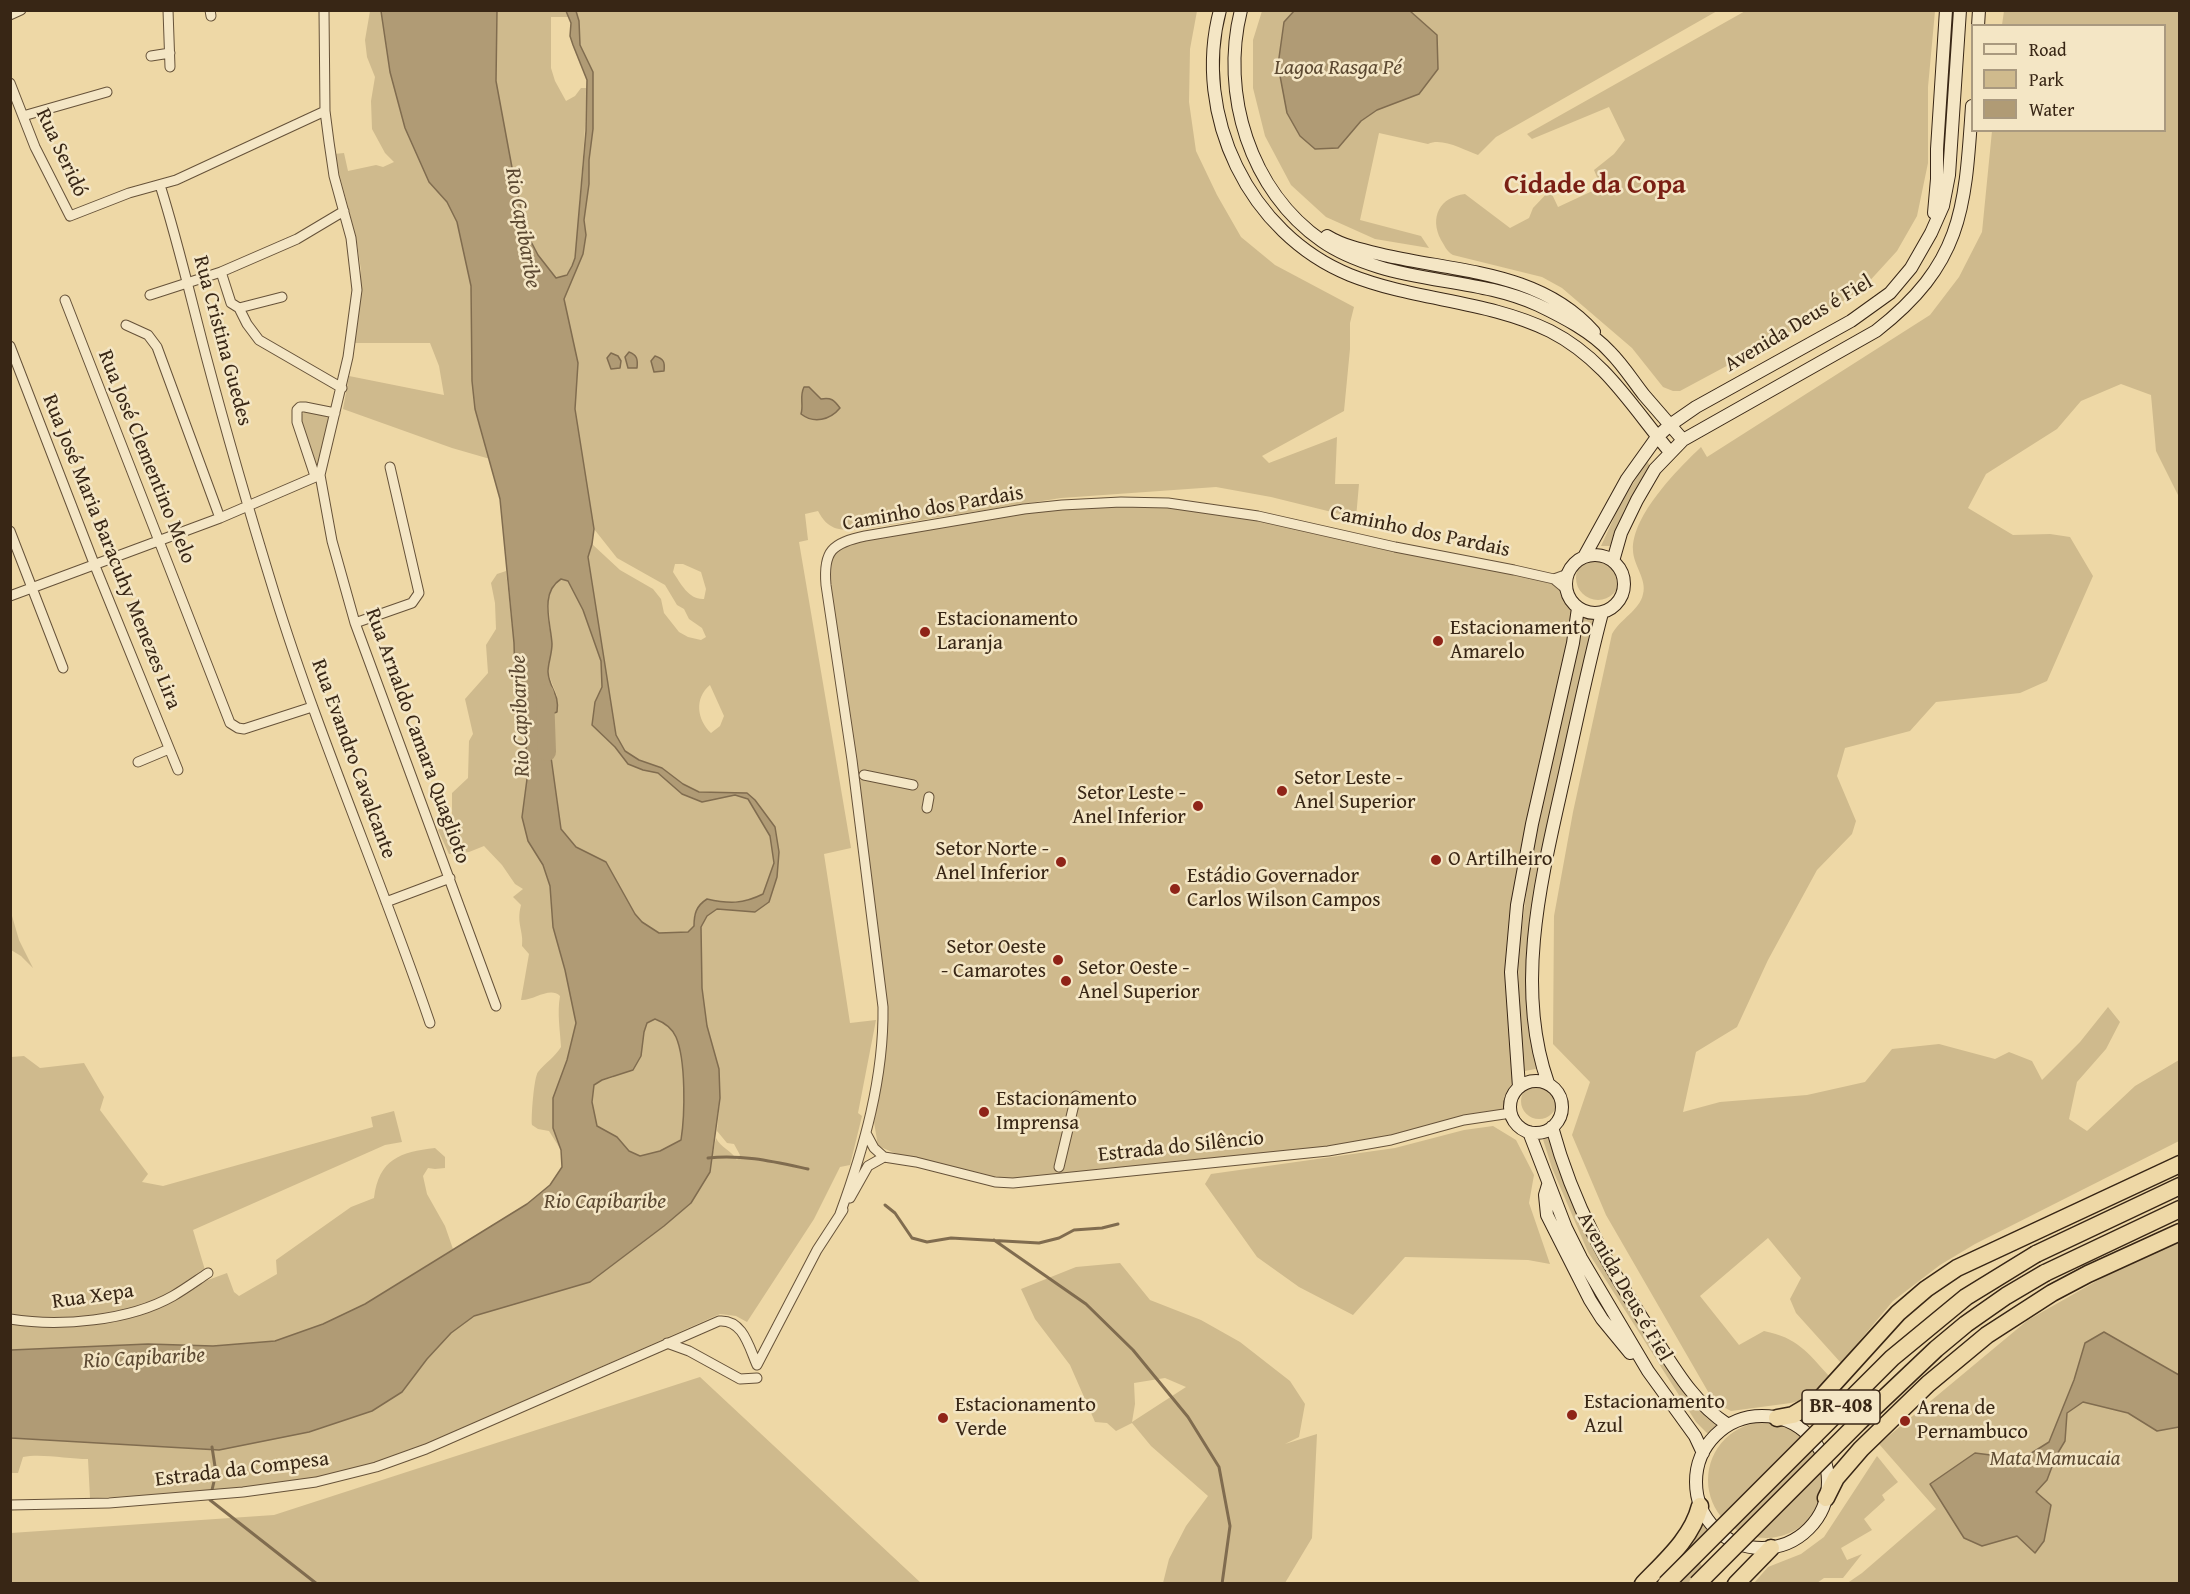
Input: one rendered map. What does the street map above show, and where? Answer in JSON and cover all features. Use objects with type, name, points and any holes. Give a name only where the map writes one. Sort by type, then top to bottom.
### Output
[{"type":"highway","points":[[1777,1418],[1793,1415],[1820,1399],[1898,1313],[1926,1288],[1957,1268],[2180,1164]]},
{"type":"highway","name":"BR-408","points":[[1666,1584],[1892,1358],[1966,1297],[2036,1254],[2180,1186]]},
{"type":"highway","name":"BR-408","points":[[1697,1584],[1849,1431],[1936,1349],[1990,1307],[2045,1273],[2180,1209]]},
{"type":"highway","points":[[1826,1498],[1836,1478],[1861,1449],[1928,1384],[1987,1335],[2061,1288],[2180,1232]]},
{"type":"highway","points":[[1643,1584],[1687,1535],[1696,1522],[1700,1506]]},
{"type":"highway","points":[[1736,1584],[1772,1548]]},
{"type":"main road","points":[[1220,10],[1213,54],[1213,84],[1218,117],[1239,175],[1257,201],[1282,230],[1312,255],[1351,275],[1383,286],[1476,305],[1518,317],[1552,332],[1599,365],[1670,452]]},
{"type":"main road","points":[[1242,10],[1236,28],[1234,49],[1238,111],[1246,138],[1270,186],[1292,214],[1320,240],[1347,255],[1382,268],[1522,298],[1575,325],[1610,351],[1683,440]]},
{"type":"main road","points":[[1931,233],[1937,179],[1946,10]]},
{"type":"main road","name":"Avenida Deus é Fiel","points":[[1584,557],[1627,479],[1657,437],[1670,425],[1696,407],[1807,346],[1879,302],[1890,293],[1911,268],[1931,233],[1942,206],[1949,175],[1960,10]]},
{"type":"main road","name":"Avenida Deus é Fiel","points":[[1613,561],[1622,532],[1636,500],[1655,469],[1683,440],[1876,331],[1921,290],[1946,253],[1962,209],[1967,183],[1971,121]]},
{"type":"main road","points":[[1599,555],[1613,561],[1623,574],[1623,591],[1616,605],[1602,613],[1593,614],[1578,608],[1571,601],[1566,589],[1568,574],[1577,561],[1584,557],[1599,555]]},
{"type":"main road","points":[[1519,1087],[1511,972],[1517,905],[1532,824],[1573,643],[1578,608]]},
{"type":"main road","points":[[1548,1083],[1533,1081],[1519,1087],[1511,1097],[1510,1113],[1521,1128],[1529,1132],[1545,1131],[1552,1127],[1561,1112],[1562,1104],[1559,1095],[1548,1083],[1536,1040],[1533,1011],[1533,963],[1538,904],[1553,826],[1602,613]]},
{"type":"main road","name":"Avenida Deus é Fiel","points":[[1552,1127],[1569,1180],[1604,1257],[1687,1388],[1704,1408],[1728,1425]]},
{"type":"main road","name":"Avenida Deus é Fiel","points":[[1529,1132],[1566,1228],[1581,1258],[1648,1371],[1695,1436],[1703,1453]]},
{"type":"main road","points":[[1752,1417],[1777,1418],[1804,1429],[1823,1457],[1829,1484],[1826,1498],[1819,1516],[1807,1532],[1790,1543],[1772,1548],[1749,1548],[1728,1540],[1711,1526],[1700,1506],[1696,1488],[1697,1470],[1703,1453],[1718,1433],[1728,1425],[1752,1417]]},
{"type":"street","points":[[10,15],[21,10]]},
{"type":"street","points":[[168,10],[170,67]]},
{"type":"street","points":[[10,596],[220,518],[317,475],[342,388],[357,290],[351,238],[331,162],[325,111],[324,10]]},
{"type":"street","points":[[151,56],[170,52]]},
{"type":"street","name":"Rua Seridó","points":[[10,83],[35,147],[70,216],[120,196],[160,185]]},
{"type":"street","points":[[23,116],[107,92]]},
{"type":"street","points":[[160,185],[184,177],[325,111]]},
{"type":"street","name":"Rua Cristina Guedes","points":[[160,185],[176,236],[248,506]]},
{"type":"street","points":[[150,295],[221,272],[297,239],[344,211]]},
{"type":"street","points":[[221,272],[231,303],[239,308],[247,324],[260,340],[342,388]]},
{"type":"street","points":[[239,308],[282,297]]},
{"type":"street","name":"Rua José Clementino Melo","points":[[65,300],[224,710],[233,726],[244,729],[312,707]]},
{"type":"street","points":[[126,325],[148,335],[157,347],[220,518]]},
{"type":"street","name":"Rua José Maria Baracuhy Menezes Lira","points":[[10,346],[95,566],[178,770]]},
{"type":"street","name":"Rua Arnaldo Camara Quaglioto","points":[[335,413],[300,407],[297,410],[297,422],[317,475],[332,541],[355,623],[496,1006]]},
{"type":"street","points":[[355,623],[412,603],[419,592],[390,467]]},
{"type":"street","name":"Caminho dos Pardais","points":[[840,1214],[857,1167],[866,1133],[882,1045],[883,1007],[852,760],[826,585],[826,560],[837,545],[846,540],[865,536],[1024,509],[1121,502],[1168,504],[1257,516],[1554,579],[1566,589]]},
{"type":"street","name":"Rua Evandro Cavalcante","points":[[248,506],[312,707],[430,1023]]},
{"type":"street","points":[[10,531],[63,668]]},
{"type":"street","points":[[1554,579],[1568,574]]},
{"type":"street","points":[[138,762],[169,748]]},
{"type":"street","points":[[864,774],[913,785]]},
{"type":"street","points":[[927,808],[929,797]]},
{"type":"street","points":[[386,902],[450,878]]},
{"type":"street","points":[[1059,1167],[1076,1096]]},
{"type":"street","name":"Estrada do Silêncio","points":[[884,1157],[916,1162],[995,1182],[1013,1183],[1328,1151],[1391,1140],[1464,1120],[1510,1113]]},
{"type":"street","points":[[840,1214],[868,1166],[884,1157],[874,1148],[866,1133]]},
{"type":"street","name":"Estrada da Compesa","points":[[10,1505],[153,1500],[243,1492],[316,1482],[376,1467],[426,1449],[719,1321],[727,1320],[740,1329],[758,1365],[817,1250],[840,1214]]},
{"type":"street","name":"Rua Xepa","points":[[10,1319],[54,1323],[100,1319],[141,1310],[172,1297],[208,1273]]},
{"type":"street","points":[[667,1343],[689,1351],[740,1379],[757,1378]]},
{"type":"green space","points":[[1747,10],[1935,11],[1928,87],[1928,163],[1917,216],[1897,251],[1865,286],[1829,311],[1680,391],[1673,391],[1663,387],[1632,348],[1562,288],[1542,277],[1453,255],[1441,240],[1436,224],[1437,216],[1443,204],[1449,199],[1465,194],[1510,228],[1529,218],[1533,208],[1550,190],[1558,207],[1601,187],[1594,170],[1614,154],[1625,140],[1609,107],[1532,139],[1527,134]]},
{"type":"green space","points":[[370,11],[381,11],[429,182],[447,202],[457,222],[471,286],[472,381],[490,459],[452,448],[343,409],[349,376],[444,395],[439,366],[430,343],[354,343],[361,270],[356,237],[334,154],[344,153],[348,171],[376,165],[383,167],[394,162],[385,153],[372,129],[371,101],[375,77],[367,57],[365,40]]},
{"type":"green space","points":[[497,11],[566,11],[569,17],[551,17],[551,68],[566,101],[575,96],[581,88],[586,88],[576,257],[572,268],[566,274],[556,278],[538,255],[527,234],[513,173],[496,81]]},
{"type":"green space","points":[[576,11],[1197,11],[1190,49],[1189,102],[1196,151],[1217,195],[1241,237],[1275,265],[1354,307],[1350,323],[1344,411],[1262,456],[1269,463],[1337,437],[1335,484],[1359,484],[1356,518],[1271,497],[1216,487],[1061,498],[858,530],[834,528],[818,511],[805,514],[808,540],[799,542],[851,848],[824,854],[850,1023],[876,1020],[858,1113],[862,1116],[850,1165],[840,1167],[814,1219],[747,1322],[736,1316],[720,1314],[409,1452],[302,1482],[185,1494],[90,1498],[88,1459],[23,1457],[18,1473],[11,1473],[10,1438],[219,1450],[309,1432],[372,1411],[402,1392],[427,1359],[451,1333],[474,1316],[590,1282],[664,1226],[691,1203],[709,1172],[716,1138],[737,1160],[740,1155],[734,1144],[727,1143],[717,1131],[720,1098],[719,1069],[707,1026],[702,988],[701,927],[707,916],[717,909],[755,912],[769,902],[779,852],[755,800],[734,792],[699,792],[683,784],[662,768],[639,760],[625,751],[616,735],[588,557],[592,544],[620,570],[653,589],[661,599],[664,613],[679,632],[701,640],[706,637],[702,628],[689,619],[684,609],[677,605],[665,585],[617,558],[594,529],[575,409],[578,363],[564,299],[583,254],[593,129],[593,72],[580,45],[579,21]],"holes":[[[814,393],[821,399],[829,398],[840,408],[827,417],[817,418],[801,414]],[[675,564],[683,564],[701,572],[706,589],[704,599],[690,594],[673,572]],[[710,685],[724,716],[720,726],[711,733],[706,728],[699,709],[701,696]]]},
{"type":"green space","points":[[1262,11],[1294,11],[1284,22],[1279,65],[1287,113],[1300,136],[1316,149],[1338,148],[1361,121],[1377,110],[1419,94],[1438,69],[1437,35],[1410,11],[1717,11],[1496,137],[1478,155],[1446,143],[1428,144],[1379,133],[1360,220],[1421,236],[1429,248],[1375,239],[1326,217],[1291,185],[1265,136],[1253,88],[1253,40]]},
{"type":"green space","points":[[2004,11],[2179,11],[2179,497],[2156,451],[2151,395],[2121,384],[2081,401],[2057,429],[1986,474],[1968,508],[2013,535],[2050,534],[2070,537],[2093,576],[2047,681],[2020,693],[1936,702],[1910,731],[1845,748],[1837,776],[1856,821],[1852,834],[1817,870],[1768,960],[1737,1027],[1696,1052],[1683,1112],[1720,1102],[1807,1095],[1865,1082],[1892,1049],[1939,1044],[1995,1059],[2009,1052],[2032,1061],[2042,1080],[2080,1042],[2108,1007],[2120,1022],[2106,1049],[2077,1082],[2069,1119],[2087,1131],[2135,1086],[2179,1060],[2179,1141],[1975,1244],[1940,1265],[1893,1301],[1841,1363],[1796,1313],[1790,1299],[1801,1278],[1768,1238],[1700,1296],[1739,1345],[1764,1331],[1776,1334],[1801,1347],[1829,1376],[1806,1399],[1731,1411],[1714,1402],[1606,1215],[1572,1135],[1590,1082],[1553,1044],[1554,916],[1573,812],[1612,634],[1638,605],[1643,594],[1643,583],[1633,550],[1635,536],[1648,508],[1669,480],[1701,447],[1707,457],[1930,315],[1959,277],[1982,232],[1992,132],[2166,132],[2166,24],[2002,24]]},
{"type":"green space","points":[[307,410],[331,417],[318,471],[301,420],[302,414]]},
{"type":"green space","points":[[1647,460],[1650,467],[1624,510],[1610,546],[1601,546],[1619,507]]},
{"type":"green space","points":[[1062,505],[1189,505],[1554,579],[1567,593],[1578,613],[1513,936],[1518,1065],[1510,1106],[1511,1113],[1391,1140],[1013,1183],[916,1162],[878,1146],[874,1122],[885,1061],[886,1000],[825,574],[837,545]]},
{"type":"green space","points":[[1598,556],[1613,563],[1620,578],[1613,593],[1598,600],[1583,593],[1576,578],[1583,563]]},
{"type":"green space","points":[[506,571],[514,643],[515,677],[526,743],[527,779],[522,817],[528,841],[543,865],[550,886],[553,927],[576,1023],[553,1128],[561,1150],[549,1131],[532,1125],[533,1097],[538,1072],[561,1047],[560,996],[556,993],[546,993],[521,1000],[529,954],[522,946],[519,917],[521,905],[513,897],[523,889],[515,884],[502,865],[484,846],[469,852],[449,854],[438,830],[452,821],[452,793],[468,778],[469,741],[473,734],[465,699],[488,673],[486,645],[496,629],[495,603],[491,583],[497,574]]},
{"type":"green space","points":[[561,579],[568,581],[583,610],[601,661],[602,687],[595,702],[602,735],[628,764],[658,773],[702,802],[735,795],[748,799],[770,836],[774,863],[763,894],[735,902],[707,899],[694,916],[694,926],[688,932],[659,933],[641,922],[606,862],[576,847],[561,829],[551,757],[553,743],[545,725],[546,716],[552,714],[557,696],[548,673],[552,645],[548,600],[554,583]]},
{"type":"green space","points":[[1584,611],[1598,615],[1531,955],[1540,1068],[1525,1071],[1520,1030],[1518,955],[1537,829]]},
{"type":"green space","points":[[10,909],[19,940],[33,968],[11,950]]},
{"type":"green space","points":[[655,1019],[672,1031],[682,1059],[684,1102],[681,1140],[660,1151],[640,1156],[629,1151],[617,1137],[597,1126],[592,1102],[594,1085],[612,1078],[641,1056],[647,1023]]},
{"type":"green space","points":[[24,1056],[40,1068],[84,1063],[104,1097],[100,1110],[148,1174],[142,1182],[163,1186],[373,1127],[371,1117],[394,1111],[402,1142],[385,1145],[193,1230],[208,1280],[227,1273],[234,1292],[239,1296],[277,1274],[276,1260],[351,1207],[374,1198],[381,1174],[386,1166],[393,1160],[411,1152],[435,1148],[445,1157],[445,1168],[428,1168],[423,1176],[427,1194],[445,1226],[453,1249],[365,1304],[323,1324],[275,1341],[213,1346],[148,1344],[11,1350],[11,1057]]},
{"type":"green space","points":[[1539,1083],[1552,1088],[1557,1101],[1552,1114],[1539,1119],[1526,1114],[1521,1101],[1526,1088]]},
{"type":"green space","points":[[1493,1126],[1516,1140],[1534,1175],[1529,1203],[1550,1264],[1528,1260],[1405,1257],[1353,1315],[1299,1287],[1257,1257],[1205,1184],[1211,1174],[1395,1148],[1464,1130]]},
{"type":"green space","points":[[1556,1129],[1586,1221],[1688,1393],[1707,1418],[1719,1424],[1708,1434],[1696,1422],[1588,1252],[1552,1168],[1541,1133]]},
{"type":"green space","name":"Mata Mamucaia","points":[[2179,1237],[2179,1583],[1846,1584],[1936,1509],[1879,1444],[2028,1320]]},
{"type":"green space","points":[[1120,1263],[1150,1300],[1201,1320],[1240,1342],[1290,1381],[1305,1404],[1299,1437],[1285,1444],[1317,1434],[1312,1538],[1285,1583],[1163,1583],[1169,1559],[1186,1526],[1208,1496],[1151,1446],[1132,1423],[1116,1431],[1107,1423],[1095,1422],[1070,1365],[1035,1319],[1021,1289],[1076,1267]],"holes":[[[1165,1378],[1186,1387],[1132,1422],[1135,1404],[1134,1383]]]},
{"type":"green space","points":[[700,1377],[921,1583],[11,1583],[11,1533],[274,1515]]},
{"type":"green space","points":[[1766,1422],[1788,1426],[1807,1439],[1820,1458],[1824,1480],[1820,1502],[1807,1521],[1788,1534],[1766,1538],[1744,1534],[1725,1521],[1712,1502],[1708,1480],[1712,1458],[1725,1439],[1744,1426]]},
{"type":"green space","points":[[1877,1456],[1898,1482],[1882,1495],[1885,1500],[1864,1519],[1872,1530],[1841,1548],[1847,1560],[1862,1554],[1843,1578],[1824,1578],[1817,1583],[1754,1583],[1768,1567],[1801,1554],[1824,1537]]},
{"type":"green space","points":[[1705,1522],[1711,1532],[1661,1583],[1648,1584]]},
{"type":"green space","points":[[1698,1560],[1704,1569],[1690,1583],[1675,1584]]},
{"type":"water","name":"Rio Capibaribe","points":[[381,11],[497,11],[496,81],[527,234],[538,255],[556,278],[567,275],[575,258],[586,131],[587,80],[570,36],[571,23],[566,11],[576,11],[579,21],[580,45],[593,72],[593,129],[583,254],[564,299],[578,363],[575,409],[594,529],[588,557],[616,735],[625,751],[639,760],[662,768],[683,784],[699,792],[747,793],[775,827],[779,852],[777,877],[769,902],[755,912],[717,909],[707,916],[701,927],[702,988],[707,1026],[719,1069],[720,1098],[710,1172],[691,1203],[590,1282],[474,1316],[451,1333],[427,1359],[402,1392],[372,1411],[309,1432],[219,1450],[11,1438],[11,1350],[148,1344],[213,1346],[275,1341],[323,1324],[365,1304],[527,1204],[550,1185],[562,1167],[561,1150],[553,1128],[553,1098],[567,1060],[576,1023],[553,927],[550,886],[543,865],[528,841],[522,817],[527,779],[526,743],[515,677],[514,643],[500,499],[475,409],[472,381],[471,286],[457,222],[447,202],[429,182],[405,128],[390,72]],"holes":[[[561,579],[568,581],[583,610],[601,661],[602,687],[595,702],[592,725],[615,747],[628,764],[658,773],[682,794],[702,802],[735,795],[748,799],[770,836],[774,863],[763,894],[736,902],[707,899],[698,907],[694,926],[688,932],[659,933],[642,922],[635,914],[606,862],[576,847],[561,829],[551,757],[553,743],[551,732],[545,725],[546,716],[557,712],[558,706],[548,672],[552,644],[548,600],[554,585]],[[655,1019],[672,1031],[682,1059],[684,1102],[681,1140],[660,1151],[640,1156],[629,1151],[617,1137],[597,1126],[592,1102],[594,1085],[633,1070],[641,1056],[647,1023]]]},
{"type":"water","name":"Lagoa Rasga Pé","points":[[1294,11],[1410,11],[1437,35],[1438,69],[1419,94],[1377,110],[1361,121],[1338,148],[1315,149],[1300,136],[1287,113],[1278,65],[1284,22]]},
{"type":"water","points":[[629,352],[636,358],[637,368],[628,368],[625,357]]},
{"type":"water","points":[[611,353],[618,356],[621,361],[620,368],[611,369],[607,358]]},
{"type":"water","points":[[655,356],[663,361],[664,371],[654,372],[651,361]]},
{"type":"water","points":[[804,387],[809,387],[821,399],[832,400],[840,408],[827,418],[816,420],[806,417],[801,414]]},
{"type":"water","points":[[2104,1332],[2179,1375],[2179,1427],[2157,1431],[2128,1413],[2083,1402],[2067,1413],[2065,1441],[2056,1456],[2047,1480],[2036,1492],[2051,1505],[2044,1541],[2035,1553],[2017,1536],[1982,1546],[1964,1538],[1930,1484],[1975,1453],[2022,1459],[2049,1442],[2074,1380],[2085,1343]]},
{"type":"waterway","name":"Rio Capibaribe","points":[[545,693],[547,752]]},
{"type":"waterway","points":[[708,1158],[746,1158],[808,1169]]},
{"type":"waterway","points":[[885,1205],[895,1213],[912,1238],[927,1242],[951,1238],[1039,1243],[1059,1238],[1074,1230],[1102,1228],[1118,1224]]},
{"type":"waterway","points":[[994,1240],[1086,1304],[1133,1350],[1188,1417],[1219,1467],[1230,1526],[1222,1584]]},
{"type":"waterway","points":[[212,1447],[216,1473],[212,1490]]},
{"type":"waterway","points":[[210,1500],[317,1584]]},
{"type":"place","name":"Estacionamento Laranja","points":[[925,632]]},
{"type":"place","name":"Estacionamento Amarelo","points":[[1438,641]]},
{"type":"place","name":"Setor Leste - Anel Superior","points":[[1282,791]]},
{"type":"place","name":"Setor Leste - Anel Inferior","points":[[1198,806]]},
{"type":"place","name":"O Artilheiro","points":[[1436,860]]},
{"type":"place","name":"Setor Norte - Anel Inferior","points":[[1061,862]]},
{"type":"place","name":"Estádio Governador Carlos Wilson Campos","points":[[1175,889]]},
{"type":"place","name":"Setor Oeste - Camarotes","points":[[1058,960]]},
{"type":"place","name":"Setor Oeste - Anel Superior","points":[[1066,981]]},
{"type":"place","name":"Estacionamento Imprensa","points":[[984,1112]]},
{"type":"place","name":"Estacionamento Azul","points":[[1572,1415]]},
{"type":"place","name":"Estacionamento Verde","points":[[943,1418]]},
{"type":"place","name":"Arena de Pernambuco","points":[[1905,1421]]},
{"type":"district","name":"Cidade da Copa","points":[[1595,186]]}]
